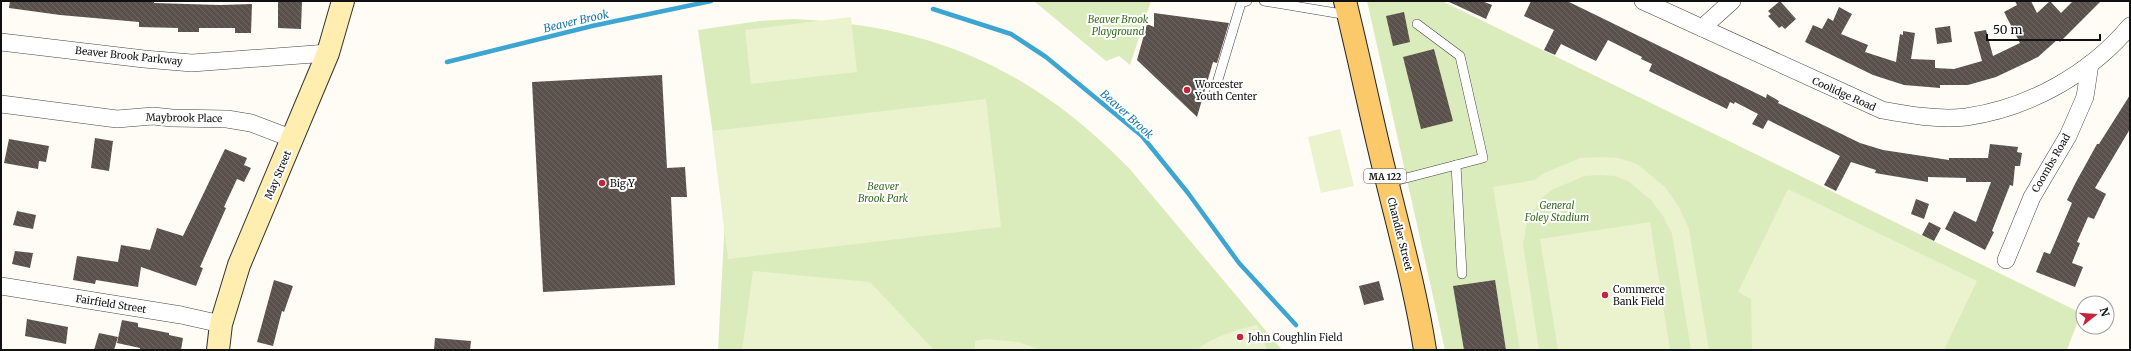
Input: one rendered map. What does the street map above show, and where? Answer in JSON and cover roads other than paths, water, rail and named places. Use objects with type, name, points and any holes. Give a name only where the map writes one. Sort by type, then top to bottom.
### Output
[{"type":"main road","name":"Chandler Street","points":[[1347,8],[1387,183],[1413,286],[1425,350]]},
{"type":"street","name":"May Street","points":[[218,350],[221,324],[239,265],[328,53],[343,1]]},
{"type":"street","name":"Coolidge Road","points":[[1644,1],[1882,110],[1922,117],[1965,117],[2002,109],[2039,95],[2071,78],[2090,64],[2130,26]]},
{"type":"street","points":[[1702,28],[1732,1]]},
{"type":"street","name":"Beaver Brook Parkway","points":[[1,42],[144,59],[192,63],[328,53]]},
{"type":"street","name":"Coombs Road","points":[[2006,260],[2032,197],[2068,136],[2085,97],[2090,64]]},
{"type":"street","name":"Maybrook Place","points":[[1,104],[117,119],[153,116],[172,118],[227,119],[251,123],[293,138]]},
{"type":"street","name":"Fairfield Street","points":[[1,286],[221,324]]},
{"type":"lane","points":[[1214,93],[1240,3],[1247,1]]},
{"type":"lane","points":[[1264,1],[1347,8]]},
{"type":"lane","points":[[1387,183],[1483,158],[1460,56],[1417,24]]},
{"type":"lane","points":[[1456,165],[1462,274]]},
{"type":"waterway","name":"Beaver Brook","points":[[447,62],[592,26],[711,1]]},
{"type":"waterway","name":"Beaver Brook","points":[[933,9],[1011,34],[1046,57],[1142,136],[1188,193],[1239,263],[1296,325]]},
{"type":"place","name":"Worcester Youth Center","points":[[1187,90]]},
{"type":"place","name":"Big Y","points":[[602,183]]},
{"type":"place","name":"Commerce Bank Field","points":[[1605,295]]},
{"type":"place","name":"John Coughlin Field","points":[[1240,337]]},
{"type":"park label","name":"Beaver Brook Playground","points":[[1118,24]]},
{"type":"park label","name":"Beaver Brook Park","points":[[883,192]]},
{"type":"park label","name":"General Foley Stadium","points":[[1557,210]]}]
